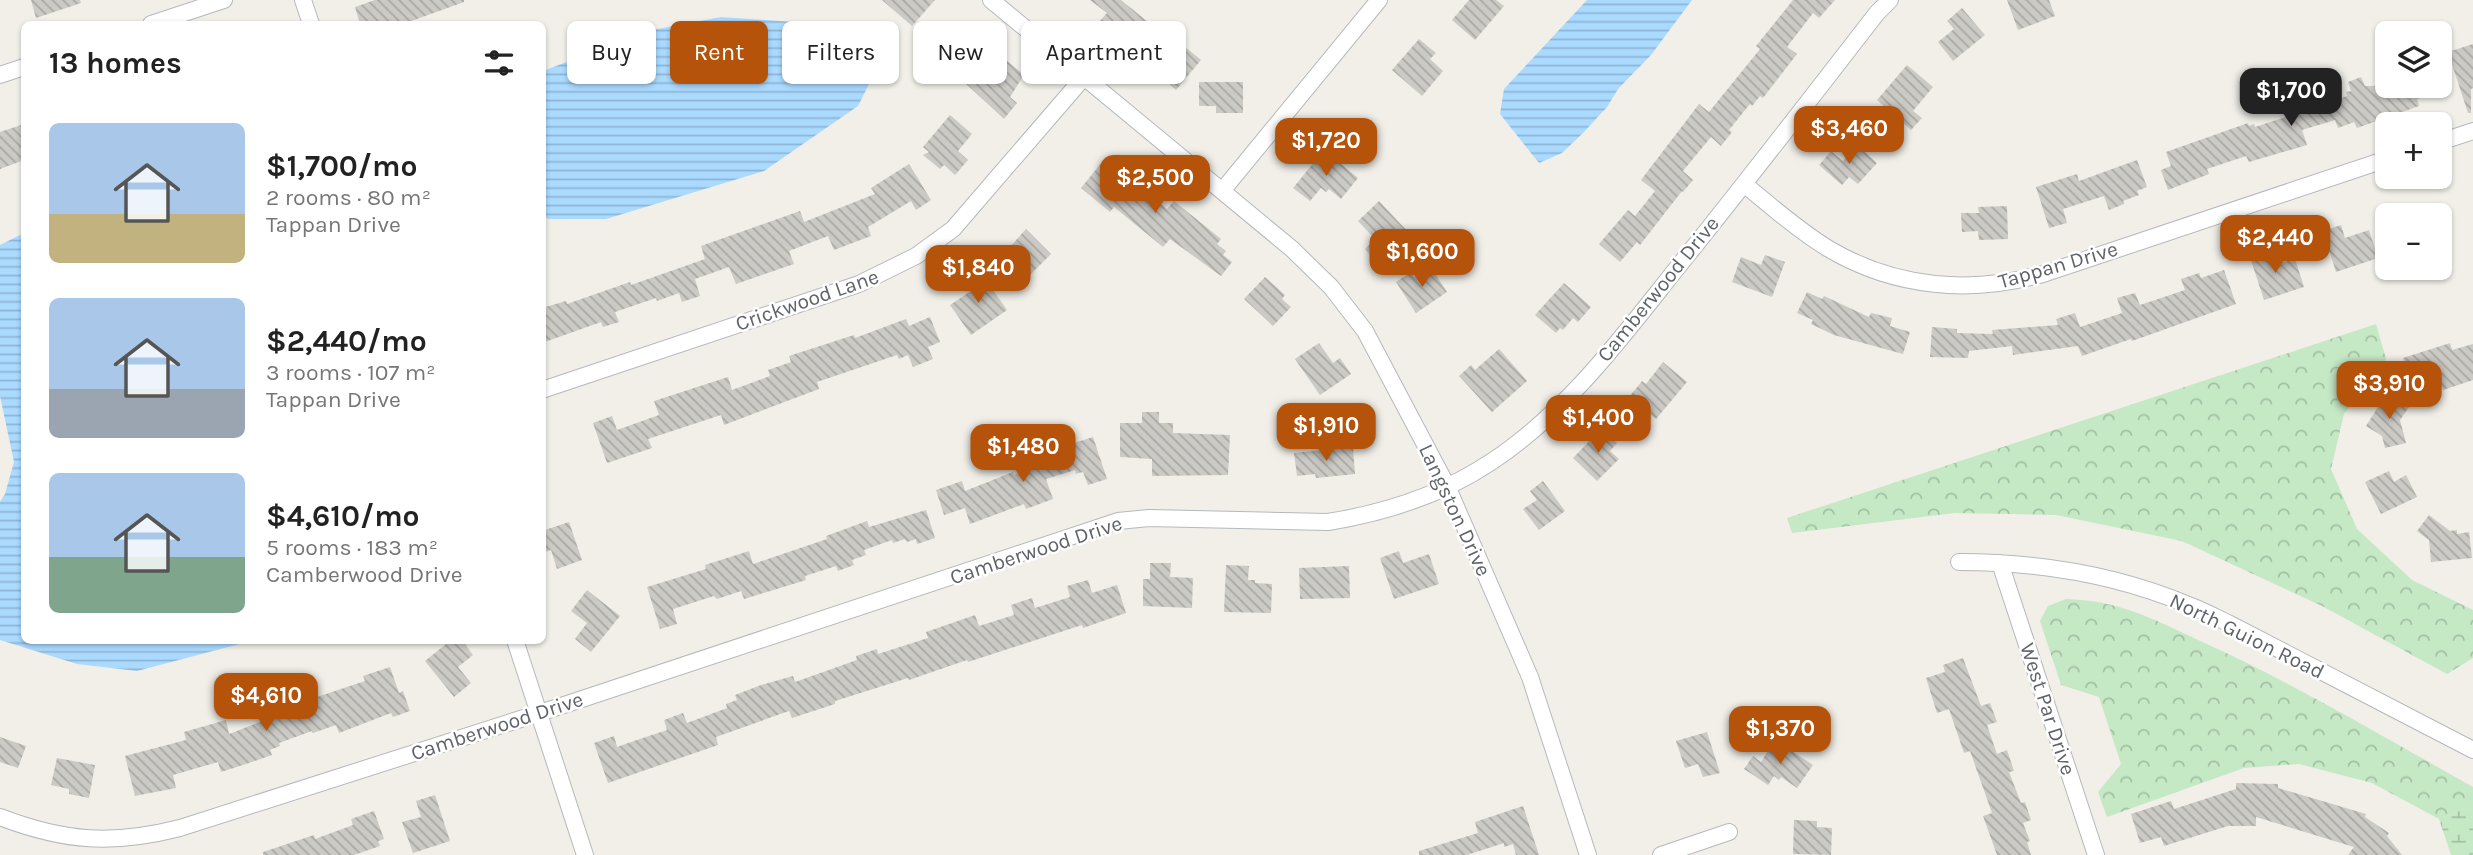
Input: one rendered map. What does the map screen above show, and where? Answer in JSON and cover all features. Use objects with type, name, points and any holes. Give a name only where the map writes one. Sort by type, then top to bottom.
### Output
[{"type":"street","points":[[160,21],[225,0]]},
{"type":"street","points":[[303,0],[310,21]]},
{"type":"street","name":"Langston Drive","points":[[991,0],[1021,25]]},
{"type":"street","points":[[1222,191],[1379,0]]},
{"type":"street","name":"Camberwood Drive","points":[[0,817],[46,832],[83,839],[145,837],[539,713],[1118,521],[1149,518],[1328,522],[1349,519],[1415,499],[1447,486],[1504,453],[1567,398],[1643,311],[1890,0]]},
{"type":"street","points":[[0,75],[21,67]]},
{"type":"street","name":"Crickwood Lane","points":[[546,389],[859,284],[916,256],[953,229],[1077,84]]},
{"type":"street","name":"Langston Drive","points":[[1094,84],[1292,249],[1343,301],[1374,346],[1447,486],[1530,677],[1588,855]]},
{"type":"street","points":[[2452,138],[2473,131]]},
{"type":"street","name":"Tappan Drive","points":[[1744,184],[1816,241],[1863,267],[1905,280],[1967,286],[2003,283],[2046,273],[2375,163]]},
{"type":"street","name":"North Guion Road","points":[[1959,562],[2000,563],[2087,575],[2123,583],[2190,606],[2473,750]]},
{"type":"street","name":"West Par Drive","points":[[2000,563],[2096,855]]},
{"type":"street","points":[[515,644],[585,855]]},
{"type":"street","points":[[1661,855],[1729,832]]},
{"type":"green space","points":[[2376,324],[2386,359],[2344,414],[2331,469],[2357,529],[2412,580],[2473,610],[2473,658],[2447,674],[2324,607],[2182,541],[2056,515],[1955,513],[1792,533],[1787,518]]},
{"type":"green space","points":[[2066,599],[2102,603],[2133,612],[2267,673],[2473,787],[2473,806],[2439,819],[2372,783],[2299,764],[2244,768],[2107,817],[2098,792],[2121,764],[2099,697],[2061,685],[2040,621],[2048,606]]},
{"type":"green space","points":[[2473,806],[2473,855],[2451,855],[2439,819]]},
{"type":"water","points":[[1587,0],[1692,0],[1651,55],[1618,89],[1607,107],[1584,132],[1562,153],[1539,163],[1500,114],[1504,89]]},
{"type":"water","points":[[721,17],[782,21],[782,84],[869,84],[858,106],[764,171],[606,219],[548,219],[546,70],[567,62],[567,84],[656,84],[656,29],[670,27],[670,84],[768,84],[768,21],[700,21]]},
{"type":"water","points":[[21,234],[21,644],[240,644],[137,671],[77,664],[0,640],[0,502],[14,462],[0,396],[0,245]]},
{"type":"building","points":[[31,0],[80,0],[81,3],[36,18]]},
{"type":"building","points":[[375,0],[464,0],[411,21],[359,21],[355,7]]},
{"type":"building","points":[[882,0],[935,0],[916,21],[913,21],[912,26]]},
{"type":"building","points":[[1090,0],[1121,0],[1147,21],[1100,21],[1107,13]]},
{"type":"building","points":[[1469,0],[1496,0],[1504,6],[1475,40],[1452,20]]},
{"type":"building","points":[[1793,0],[1835,0],[1819,18],[1813,13],[1787,47],[1797,54],[1763,98],[1760,96],[1752,106],[1750,104],[1729,130],[1732,132],[1721,146],[1711,137],[1683,171],[1693,180],[1640,245],[1637,242],[1620,262],[1599,244],[1628,210],[1635,216],[1655,191],[1641,180],[1699,104],[1709,112],[1760,49],[1756,46]]},
{"type":"building","points":[[2007,0],[2049,0],[2055,16],[2018,30]]},
{"type":"building","points":[[1962,8],[1985,35],[1953,61],[1938,42],[1954,29],[1947,21]]},
{"type":"building","points":[[1419,39],[1436,53],[1430,59],[1443,71],[1422,96],[1392,70]]},
{"type":"building","points":[[2473,44],[2471,113],[2468,113],[2452,64],[2452,51]]},
{"type":"building","points":[[1186,48],[1201,60],[1186,78]]},
{"type":"building","points":[[1007,61],[1021,72],[1021,80],[1010,97],[1017,103],[1004,119],[966,84],[1007,84]]},
{"type":"building","points":[[1907,65],[1933,87],[1913,111],[1922,118],[1911,130],[1877,100]]},
{"type":"building","points":[[2361,77],[2365,86],[2375,86],[2375,98],[2420,98],[2417,99],[2419,106],[2402,112],[2375,112],[2375,122],[2357,128],[2354,122],[2338,128],[2335,120],[2302,130],[2307,145],[2249,162],[2246,156],[2207,169],[2209,174],[2168,190],[2161,170],[2171,166],[2166,152],[2248,123],[2249,126],[2254,124],[2255,127],[2289,116],[2286,107],[2291,106],[2287,92],[2308,86],[2316,107],[2347,96],[2346,92],[2351,91],[2348,82]]},
{"type":"building","points":[[1199,82],[1243,82],[1243,113],[1216,113],[1216,106],[1199,106]]},
{"type":"building","points":[[1169,84],[1181,84],[1176,90]]},
{"type":"building","points":[[950,115],[972,134],[958,151],[968,160],[955,175],[944,165],[940,169],[923,155],[929,152],[923,147]]},
{"type":"building","points":[[21,125],[21,161],[0,169],[0,132]]},
{"type":"building","points":[[1857,145],[1877,163],[1858,184],[1849,177],[1842,185],[1819,165],[1831,151],[1843,161]]},
{"type":"building","points":[[1324,150],[1358,178],[1341,199],[1329,189],[1326,192],[1321,188],[1310,201],[1293,188]]},
{"type":"building","points":[[2137,160],[2147,187],[2137,191],[2139,195],[2109,210],[2104,196],[2063,209],[2067,223],[2049,228],[2036,187],[2077,174],[2079,181]]},
{"type":"building","points":[[1126,161],[1141,174],[1134,182],[1167,209],[1174,201],[1221,239],[1217,244],[1226,251],[1223,255],[1232,262],[1221,276],[1170,239],[1163,247],[1114,207],[1110,212],[1081,188],[1102,162],[1116,173]]},
{"type":"building","points":[[909,164],[931,200],[916,210],[911,201],[868,227],[871,236],[834,250],[828,236],[789,251],[794,264],[736,284],[729,267],[695,279],[700,296],[682,302],[679,293],[657,301],[656,298],[615,312],[619,322],[603,327],[601,322],[546,342],[546,307],[566,301],[567,304],[630,282],[631,285],[705,259],[701,246],[800,211],[804,222],[875,194],[871,188]]},
{"type":"building","points":[[1379,201],[1410,234],[1378,264],[1365,249],[1375,239],[1358,221]]},
{"type":"building","points":[[2007,206],[2008,239],[1979,240],[1978,231],[1962,232],[1961,213],[1979,213],[1978,207]]},
{"type":"building","points":[[2341,225],[2345,238],[2369,230],[2375,259],[2336,272],[2323,231]]},
{"type":"building","points":[[1026,229],[1051,254],[1028,277],[1018,267],[1014,272],[1000,258]]},
{"type":"building","points":[[2269,248],[2274,265],[2295,259],[2304,287],[2264,300],[2249,254]]},
{"type":"building","points":[[1765,255],[1785,262],[1772,297],[1732,282],[1741,257],[1761,265]]},
{"type":"building","points":[[1430,266],[1447,292],[1416,313],[1396,282],[1411,272],[1414,277]]},
{"type":"building","points":[[2224,270],[2236,304],[2082,356],[2078,346],[2013,355],[2012,346],[1969,351],[1968,358],[1930,357],[1932,327],[1957,329],[1957,333],[1993,334],[1992,330],[2058,325],[2056,319],[2075,313],[2080,327],[2122,313],[2117,298],[2135,293],[2140,305],[2185,290],[2181,279],[2199,273],[2201,278]]},
{"type":"building","points":[[981,273],[1007,310],[971,335],[950,305],[971,291],[966,284]]},
{"type":"building","points":[[1265,277],[1285,295],[1282,299],[1291,307],[1273,326],[1244,299]]},
{"type":"building","points":[[1564,283],[1591,307],[1578,322],[1573,318],[1563,330],[1560,328],[1556,333],[1535,315]]},
{"type":"building","points":[[1807,292],[1822,299],[1824,296],[1869,317],[1871,313],[1892,318],[1890,326],[1910,332],[1903,354],[1834,335],[1811,324],[1813,320],[1797,313]]},
{"type":"building","points":[[930,317],[940,342],[928,347],[933,359],[913,367],[908,355],[899,359],[897,355],[817,382],[819,389],[724,425],[721,415],[648,439],[652,448],[607,463],[593,423],[612,416],[617,430],[659,415],[654,401],[728,377],[732,390],[770,376],[768,370],[791,362],[789,356],[854,335],[855,338],[906,319],[909,326]]},
{"type":"building","points":[[1319,343],[1333,363],[1340,358],[1351,374],[1320,395],[1295,359]]},
{"type":"building","points":[[2450,343],[2452,350],[2473,344],[2473,380],[2443,390],[2441,384],[2414,392],[2403,358]]},
{"type":"building","points":[[1499,349],[1527,381],[1492,412],[1459,376],[1471,365],[1475,370]]},
{"type":"building","points":[[1663,362],[1687,382],[1656,419],[1629,397],[1642,381],[1646,384]]},
{"type":"building","points":[[2387,393],[2409,407],[2400,420],[2406,443],[2385,448],[2382,436],[2366,426]]},
{"type":"building","points":[[1142,412],[1159,412],[1159,423],[1173,423],[1173,433],[1230,435],[1228,475],[1152,476],[1152,459],[1120,457],[1120,423],[1142,423]]},
{"type":"building","points":[[1602,428],[1617,443],[1610,451],[1619,459],[1597,481],[1573,458]]},
{"type":"building","points":[[1093,437],[1107,479],[1088,485],[1083,472],[1076,474],[1075,470],[1046,479],[1053,499],[1026,509],[1024,504],[970,524],[965,508],[944,515],[936,490],[962,481],[965,491],[1013,472],[1014,475],[1055,460],[1052,450]]},
{"type":"building","points":[[1353,447],[1355,474],[1316,478],[1315,474],[1297,476],[1294,453]]},
{"type":"building","points":[[2389,471],[2394,482],[2406,475],[2417,497],[2381,514],[2365,482]]},
{"type":"building","points":[[1543,481],[1565,511],[1539,530],[1523,509],[1537,500],[1530,491]]},
{"type":"building","points":[[926,510],[935,538],[917,544],[916,539],[893,543],[892,540],[864,550],[866,555],[852,560],[854,565],[838,571],[836,566],[805,576],[806,580],[744,599],[741,591],[673,609],[677,624],[660,629],[647,587],[706,569],[705,565],[749,551],[753,564],[827,539],[826,536],[867,521],[869,527]]},
{"type":"building","points":[[2429,515],[2450,531],[2457,530],[2457,534],[2469,532],[2472,558],[2431,562],[2429,540],[2417,531]]},
{"type":"building","points":[[569,522],[582,560],[557,569],[551,550],[546,552],[546,530]]},
{"type":"building","points":[[1399,551],[1403,563],[1429,554],[1439,584],[1394,599],[1380,558]]},
{"type":"building","points":[[1150,563],[1171,563],[1170,577],[1193,578],[1192,608],[1143,606],[1143,579],[1150,579]]},
{"type":"building","points":[[1226,565],[1249,566],[1248,580],[1272,584],[1271,613],[1224,612]]},
{"type":"building","points":[[1349,566],[1350,598],[1300,599],[1299,568]]},
{"type":"building","points":[[1088,580],[1092,593],[1117,585],[1126,613],[909,680],[908,678],[792,718],[789,711],[716,737],[718,745],[608,783],[594,743],[614,736],[617,747],[667,730],[664,720],[683,713],[687,723],[727,708],[726,704],[737,700],[735,695],[761,685],[793,676],[795,682],[857,660],[856,656],[877,649],[878,654],[928,638],[926,632],[975,615],[979,626],[1014,615],[1011,605],[1032,598],[1035,608],[1070,597],[1067,586]]},
{"type":"building","points":[[587,590],[620,616],[591,652],[575,639],[587,623],[571,611]]},
{"type":"building","points":[[446,644],[465,644],[473,655],[458,667],[471,683],[454,697],[425,661]]},
{"type":"building","points":[[1963,658],[1981,706],[1990,703],[1997,722],[1987,725],[1997,754],[2007,750],[2014,771],[2009,772],[2021,803],[2025,802],[2031,820],[2023,823],[2030,841],[2027,842],[2031,855],[1997,855],[1983,816],[1992,813],[1970,751],[1964,753],[1949,709],[1937,713],[1926,678],[1945,672],[1943,665]]},
{"type":"building","points":[[390,667],[399,693],[403,691],[410,711],[393,717],[391,713],[339,733],[336,725],[313,733],[312,731],[279,743],[280,746],[270,750],[272,755],[221,772],[218,762],[173,775],[176,788],[135,796],[125,756],[186,740],[184,732],[226,720],[229,734],[303,705],[302,702],[365,681],[363,676]]},
{"type":"building","points":[[1707,732],[1720,773],[1703,777],[1698,764],[1685,768],[1676,741]]},
{"type":"building","points":[[0,737],[26,746],[18,768],[0,762]]},
{"type":"building","points":[[1775,740],[1813,765],[1797,788],[1781,777],[1779,780],[1774,776],[1768,785],[1744,769],[1753,756],[1761,762]]},
{"type":"building","points":[[57,758],[95,765],[89,798],[69,794],[69,789],[51,785]]},
{"type":"building","points":[[2236,783],[2278,784],[2278,788],[2366,814],[2365,817],[2389,833],[2387,836],[2402,855],[2348,855],[2354,847],[2256,817],[2256,826],[2228,826],[2164,846],[2161,837],[2140,843],[2131,814],[2171,801],[2174,809],[2236,789]]},
{"type":"building","points":[[435,795],[450,841],[413,853],[402,822],[421,817],[416,801]]},
{"type":"building","points":[[1523,806],[1539,855],[1516,855],[1513,844],[1504,847],[1504,843],[1467,855],[1419,855],[1419,851],[1478,833],[1475,822]]},
{"type":"building","points":[[374,811],[384,839],[378,841],[380,846],[354,855],[263,855],[263,852],[314,835],[315,839],[353,825],[351,819]]},
{"type":"building","points":[[1794,820],[1817,821],[1817,827],[1832,828],[1831,855],[1793,854]]}]
